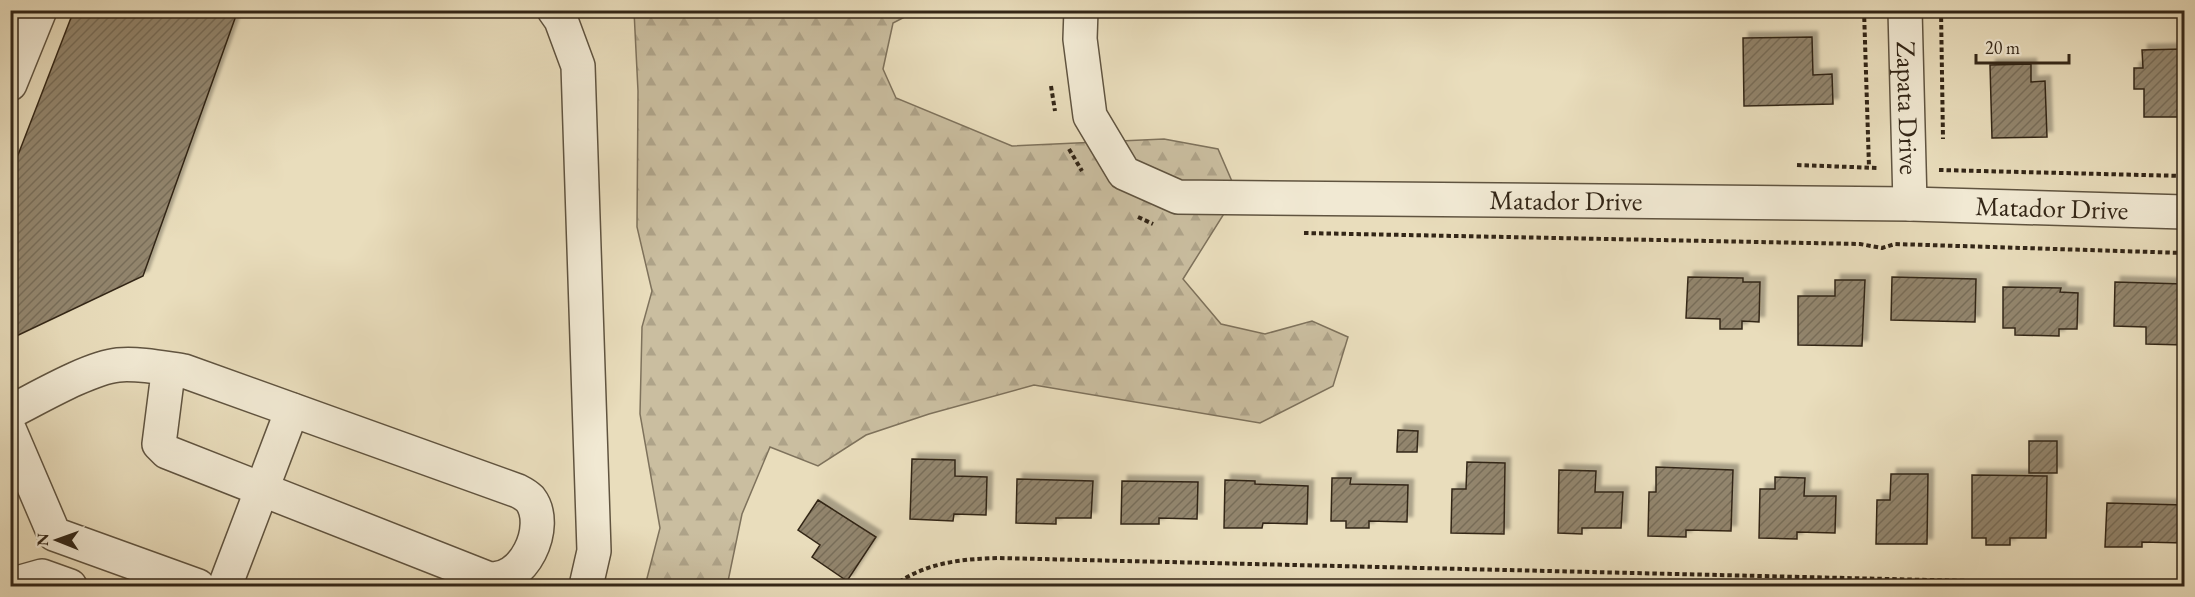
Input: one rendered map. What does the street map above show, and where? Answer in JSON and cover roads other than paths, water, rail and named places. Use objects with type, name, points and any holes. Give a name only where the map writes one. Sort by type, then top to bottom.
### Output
[{"type":"street","points":[[10,84],[40,10]]},
{"type":"street","points":[[554,10],[561,20],[578,66],[594,551],[586,586]]},
{"type":"street","name":"Matador Drive","points":[[1081,10],[1080,39],[1090,116],[1124,173],[1178,197],[1910,204],[2184,212]]},
{"type":"street","name":"Zapata Drive","points":[[1905,10],[1910,204]]},
{"type":"street","points":[[10,412],[98,370],[119,365],[163,368],[184,371],[518,491],[529,498],[537,518],[526,560],[504,578],[487,578],[167,452],[159,444],[167,381],[163,368]]},
{"type":"street","points":[[225,586],[292,410]]},
{"type":"street","points":[[10,431],[54,534],[56,581],[10,585]]},
{"type":"street","points":[[54,534],[198,586]]}]
